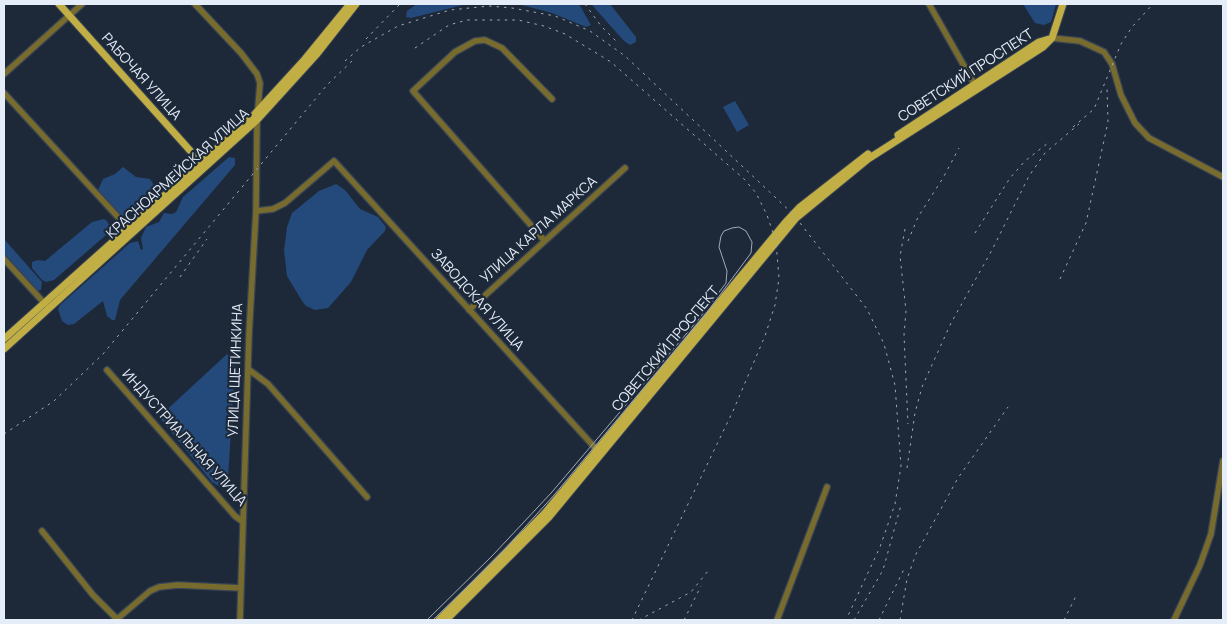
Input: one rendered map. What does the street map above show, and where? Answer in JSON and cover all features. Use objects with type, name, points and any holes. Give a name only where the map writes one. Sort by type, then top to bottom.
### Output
[{"type":"main road","name":"РАБОЧАЯ УЛИЦА","points":[[58,4],[203,165]]},
{"type":"main road","name":"КРАСНОАРМЕЙСКАЯ УЛИЦА","points":[[4,339],[46,306],[203,165],[258,111],[305,60],[350,4]]},
{"type":"main road","name":"КРАСНОАРМЕЙСКАЯ УЛИЦА","points":[[4,349],[128,228],[257,120],[316,55],[356,4]]},
{"type":"main road","points":[[1052,38],[1063,4]]},
{"type":"main road","name":"СОВЕТСКИЙ ПРОСПЕКТ","points":[[446,620],[533,534],[796,218],[868,159],[976,87],[1039,42],[1052,38]]},
{"type":"main road","name":"СОВЕТСКИЙ ПРОСПЕКТ","points":[[439,620],[528,531],[600,452]]},
{"type":"street","points":[[4,74],[82,4]]},
{"type":"street","points":[[195,4],[241,53],[257,74],[260,83],[258,111]]},
{"type":"street","points":[[929,4],[976,87]]},
{"type":"street","points":[[1052,38],[1080,41],[1104,52],[1112,64],[1121,95],[1135,123],[1149,138],[1223,177]]},
{"type":"street","points":[[544,240],[413,91],[455,52],[475,41],[485,40],[502,48],[552,99]]},
{"type":"street","points":[[4,93],[128,228]]},
{"type":"street","name":"УЛИЦА ЩЕТИНКИНА","points":[[240,620],[248,369],[256,210],[258,111]]},
{"type":"street","name":"ЗАВОДСКАЯ УЛИЦА","points":[[256,210],[273,209],[285,203],[334,161],[600,452]]},
{"type":"street","name":"УЛИЦА КАРЛА МАРКСА","points":[[469,310],[625,168]]},
{"type":"street","points":[[4,259],[46,306]]},
{"type":"street","points":[[248,369],[268,384],[367,497]]},
{"type":"street","name":"ИНДУСТРИАЛЬНАЯ УЛИЦА","points":[[107,370],[232,512],[243,522]]},
{"type":"street","points":[[1174,620],[1212,534],[1223,460]]},
{"type":"street","points":[[777,620],[827,487]]},
{"type":"street","points":[[42,531],[93,595],[117,620],[150,591],[159,587],[168,585],[241,588]]},
{"type":"shaded area","points":[[417,4],[467,4],[411,18],[406,17],[407,11]]},
{"type":"shaded area","points":[[518,4],[579,4],[591,25],[586,27],[552,13]]},
{"type":"shaded area","points":[[591,4],[610,4],[636,37],[636,42],[630,45],[624,41]]},
{"type":"shaded area","points":[[1023,4],[1056,4],[1051,22],[1044,25],[1035,23]]},
{"type":"shaded area","points":[[735,101],[749,125],[737,132],[723,107]]},
{"type":"shaded area","points":[[229,157],[235,158],[235,165],[120,300],[115,320],[107,316],[103,301],[74,324],[68,325],[62,321],[58,309],[60,305],[130,243],[138,241],[141,250],[143,249],[141,238],[146,227],[159,222],[164,213],[172,214],[176,212],[183,197]]},
{"type":"shaded area","points":[[123,167],[136,177],[150,179],[154,185],[150,193],[125,217],[114,211],[98,190],[103,179],[115,174]]},
{"type":"shaded area","points":[[336,184],[345,190],[360,209],[378,217],[386,227],[385,231],[367,250],[351,282],[328,308],[315,310],[306,306],[287,276],[284,250],[287,227],[292,213],[319,191]]},
{"type":"shaded area","points":[[104,219],[110,227],[105,236],[54,280],[46,282],[42,280],[32,268],[32,262],[38,260],[45,261],[92,222]]},
{"type":"shaded area","points":[[4,239],[42,282],[41,290],[37,291],[4,256]]},
{"type":"shaded area","points":[[227,354],[234,361],[235,369],[228,478],[223,489],[212,482],[159,417]]},
{"type":"tram line","points":[[427,620],[493,555],[552,492],[698,320],[726,283],[727,271],[719,247],[721,236],[724,231],[732,228],[739,227],[746,231],[752,242],[751,253],[708,311],[555,494],[496,559],[433,620]]},
{"type":"railway","points":[[366,39],[400,4]]},
{"type":"railway","points":[[585,4],[601,26],[617,42]]},
{"type":"railway","points":[[1073,127],[1094,109],[1121,44],[1132,27],[1153,4]]},
{"type":"railway","points":[[345,61],[361,47],[398,26],[450,10],[489,6],[555,16],[590,31],[625,56],[793,214],[867,309],[884,344],[895,385],[901,466],[895,504],[880,547],[846,620]]},
{"type":"railway","points":[[415,48],[449,25],[467,20],[518,20],[544,26],[565,34],[611,62],[744,179],[756,193],[767,215],[776,242],[779,278],[775,305],[765,336],[733,411],[632,620]]},
{"type":"railway","points":[[4,434],[54,401],[103,354],[327,85],[354,59]]},
{"type":"railway","points":[[1060,279],[1086,223],[1108,122],[1107,88]]},
{"type":"railway","points":[[907,468],[915,413],[922,387],[951,323],[992,250],[1029,176],[1045,153],[1079,124]]},
{"type":"railway","points":[[975,233],[1010,178],[1025,161],[1048,143]]},
{"type":"railway","points":[[908,241],[918,217],[943,178],[959,148]]},
{"type":"railway","points":[[905,229],[900,256],[906,311],[904,335],[908,424]]},
{"type":"railway","points":[[180,277],[207,239]]},
{"type":"railway","points":[[900,620],[907,579],[916,554],[958,478],[1008,407]]},
{"type":"railway","points":[[854,620],[883,570],[901,505]]},
{"type":"railway","points":[[879,620],[905,567]]},
{"type":"railway","points":[[639,620],[691,592],[708,571]]},
{"type":"railway","points":[[684,620],[701,586]]},
{"type":"railway","points":[[1064,620],[1077,594]]}]
